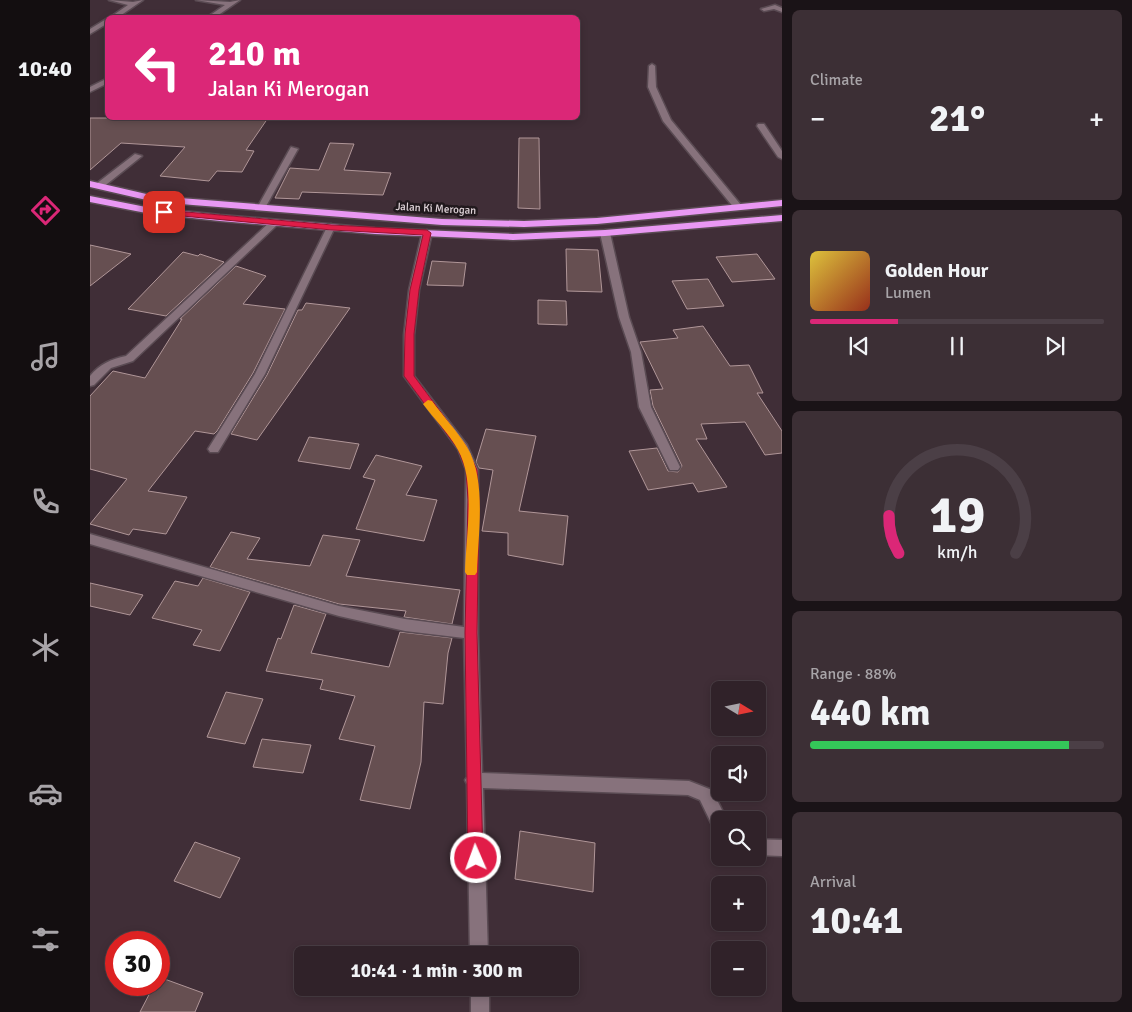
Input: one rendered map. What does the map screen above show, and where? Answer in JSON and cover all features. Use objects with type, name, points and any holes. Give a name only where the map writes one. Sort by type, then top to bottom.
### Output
[{"type":"highway","name":"Jalan Ki Merogan","points":[[94,185],[155,199],[442,222],[524,224],[597,220],[782,202]]},
{"type":"highway","name":"Jalan Ki Merogan","points":[[90,199],[146,210],[274,223],[513,237],[605,233],[782,218]]},
{"type":"street","points":[[112,0],[134,4]]},
{"type":"street","points":[[117,15],[140,0]]},
{"type":"street","points":[[199,0],[230,4]]},
{"type":"street","points":[[214,15],[237,0]]},
{"type":"street","points":[[764,9],[775,7],[782,10]]},
{"type":"street","points":[[90,32],[105,22]]},
{"type":"street","points":[[90,24],[99,26]]},
{"type":"street","points":[[90,32],[102,33]]},
{"type":"street","points":[[652,66],[652,87],[667,121],[738,207]]},
{"type":"street","points":[[91,90],[105,82]]},
{"type":"street","points":[[761,126],[782,157]]},
{"type":"street","points":[[260,208],[294,148]]},
{"type":"street","points":[[94,185],[138,156]]},
{"type":"street","points":[[90,383],[106,365],[129,359],[274,223]]},
{"type":"street","points":[[214,449],[260,374],[332,227]]},
{"type":"street","points":[[427,233],[414,290],[409,334],[409,376],[462,448],[472,470],[474,500],[471,633],[478,946]]},
{"type":"street","points":[[605,233],[624,317],[636,352],[640,390],[645,407],[674,467]]},
{"type":"street","points":[[90,539],[339,611],[405,625],[471,633]]},
{"type":"street","points":[[473,780],[689,788],[706,795],[714,811]]},
{"type":"street","points":[[766,847],[782,848]]},
{"type":"street","points":[[480,996],[480,1012]]},
{"type":"building","points":[[90,118],[105,118],[105,120],[267,120],[246,150],[254,151],[242,172],[217,171],[209,181],[160,176],[185,147],[121,143],[90,170]]},
{"type":"building","points":[[519,138],[539,138],[540,209],[518,208]]},
{"type":"building","points":[[330,143],[354,144],[344,170],[391,173],[383,195],[302,192],[299,199],[275,198],[290,168],[319,170]]},
{"type":"building","points":[[90,245],[131,254],[90,286]]},
{"type":"building","points":[[566,249],[598,250],[602,292],[567,291]]},
{"type":"building","points":[[183,252],[198,256],[200,254],[224,262],[166,316],[128,309]]},
{"type":"building","points":[[757,254],[775,279],[732,282],[716,257]]},
{"type":"building","points":[[432,261],[466,263],[463,286],[427,285]]},
{"type":"building","points":[[236,266],[266,276],[243,304],[285,309],[253,373],[217,431],[214,434],[195,431],[148,491],[187,497],[166,534],[133,529],[129,535],[90,524],[127,479],[90,469],[90,396],[113,371],[145,378],[182,319],[180,319]]},
{"type":"building","points":[[708,279],[724,306],[687,309],[672,281]]},
{"type":"building","points":[[538,300],[566,301],[567,325],[538,324]]},
{"type":"building","points":[[306,303],[350,308],[257,440],[231,434],[267,375],[298,310],[302,310]]},
{"type":"building","points":[[703,326],[730,366],[749,365],[763,393],[757,393],[782,431],[782,453],[765,455],[745,422],[701,424],[707,439],[696,439],[727,487],[698,492],[693,483],[648,490],[629,451],[657,448],[668,471],[678,472],[682,466],[653,406],[650,390],[663,389],[640,342],[678,338],[673,330]]},
{"type":"building","points":[[486,429],[536,436],[519,511],[568,516],[563,565],[508,555],[508,533],[482,531],[493,470],[479,468],[476,462]]},
{"type":"building","points":[[309,437],[359,444],[350,469],[298,461]]},
{"type":"building","points":[[376,455],[422,466],[406,495],[437,500],[424,541],[356,529],[375,480],[363,477]]},
{"type":"building","points":[[231,532],[260,538],[247,559],[310,566],[323,535],[360,540],[346,576],[460,590],[452,624],[404,617],[406,611],[339,604],[210,567]]},
{"type":"building","points":[[203,578],[250,592],[220,651],[193,645],[202,630],[152,618],[175,581],[198,586]]},
{"type":"building","points":[[90,583],[143,595],[130,615],[90,606]]},
{"type":"building","points":[[294,605],[326,614],[311,653],[389,667],[400,632],[452,638],[448,653],[443,704],[424,702],[421,762],[410,809],[360,800],[375,746],[339,739],[355,696],[320,689],[323,680],[266,671],[278,638],[281,639]]},
{"type":"building","points":[[226,692],[263,699],[245,744],[207,737]]},
{"type":"building","points":[[262,739],[311,745],[303,773],[253,767]]},
{"type":"building","points":[[520,831],[595,843],[593,892],[515,879]]},
{"type":"building","points":[[195,842],[240,858],[220,898],[174,881]]},
{"type":"building","points":[[170,981],[203,993],[195,1012],[140,1012],[148,996],[170,996]]},
{"type":"slow traffic","points":[[428,404],[462,448],[472,470],[474,500],[471,572]]},
{"type":"route","points":[[164,212],[332,227],[427,233],[414,290],[409,334],[409,376],[429,406],[462,448],[472,470],[474,500],[471,633],[476,858]]}]
